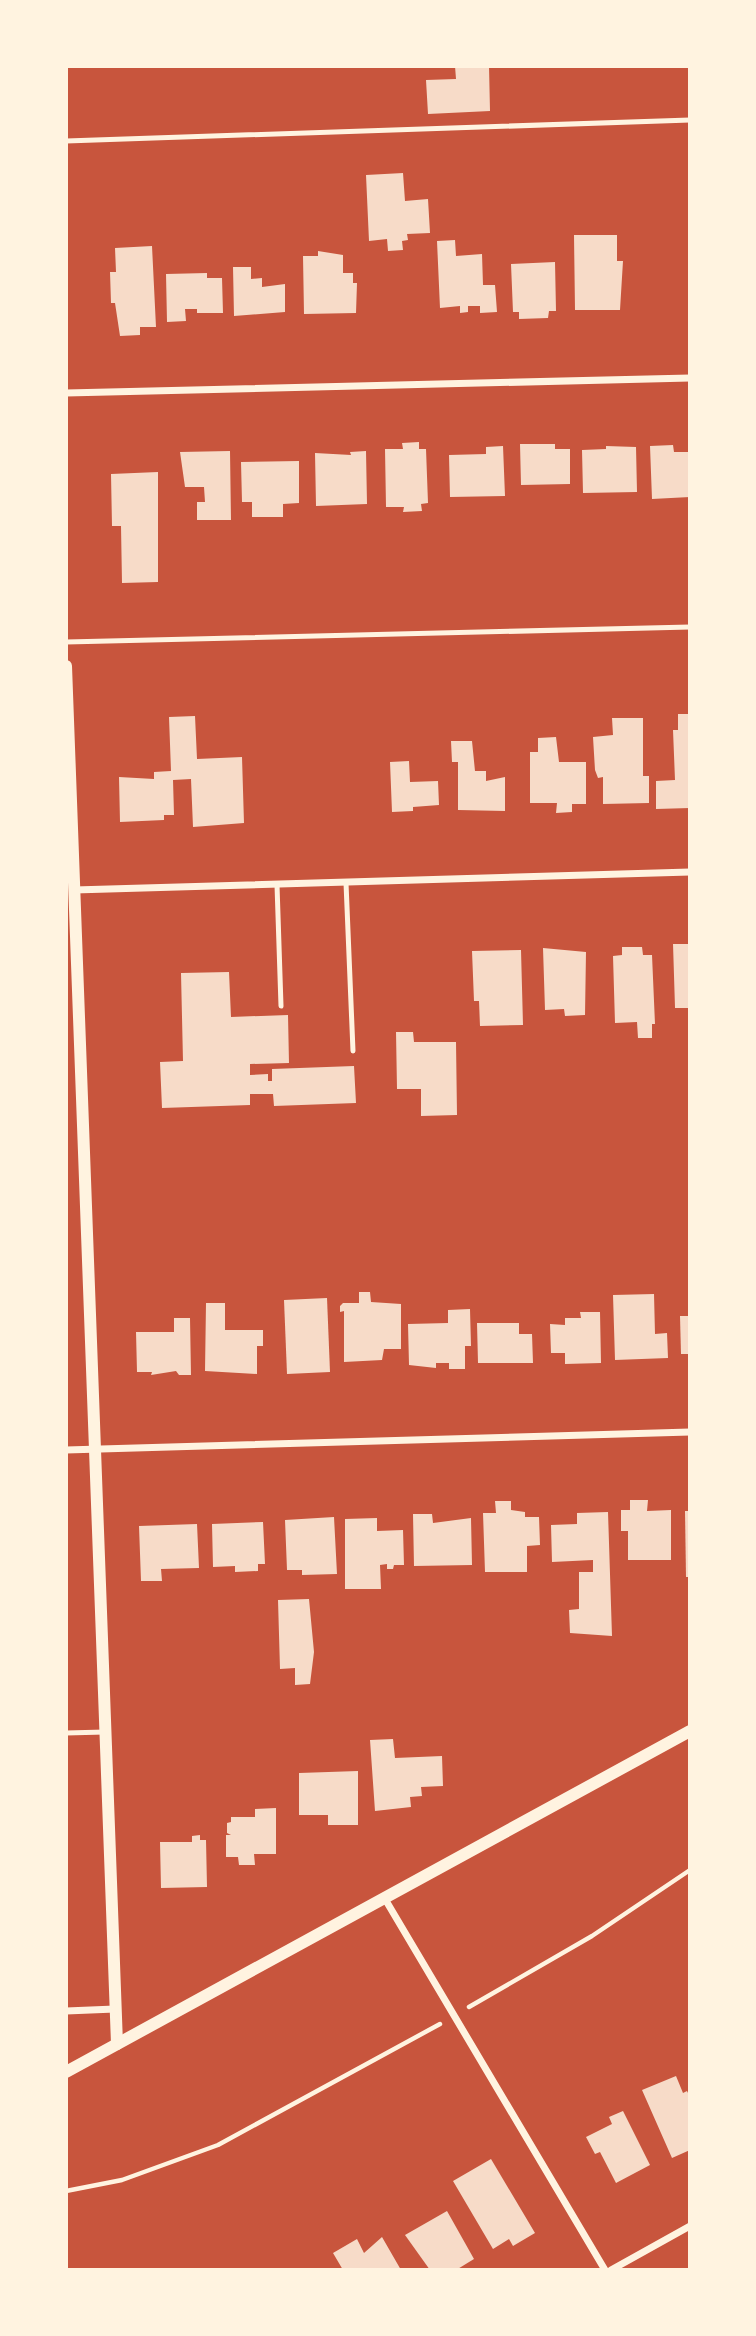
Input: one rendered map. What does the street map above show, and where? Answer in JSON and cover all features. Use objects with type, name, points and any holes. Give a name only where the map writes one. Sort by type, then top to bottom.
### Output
[{"type":"street","points":[[66,393],[690,378]]},
{"type":"street","points":[[66,666],[108,1732],[117,2044]]},
{"type":"street","points":[[74,890],[690,872]]},
{"type":"street","points":[[66,1450],[690,1432]]},
{"type":"street","points":[[66,2072],[690,1731]]},
{"type":"street","points":[[384,1899],[605,2270]]},
{"type":"street","points":[[66,2011],[115,2009]]},
{"type":"street","points":[[611,2270],[690,2226]]},
{"type":"lane","points":[[66,141],[690,120]]},
{"type":"lane","points":[[66,642],[690,627]]},
{"type":"lane","points":[[346,883],[354,1051]]},
{"type":"lane","points":[[276,885],[281,1006]]},
{"type":"lane","points":[[66,1733],[108,1732]]},
{"type":"path","points":[[466,2009],[592,1936],[690,1870]]},
{"type":"path","points":[[66,2191],[122,2180],[218,2145],[441,2024]]},
{"type":"building","points":[[455,66],[489,66],[490,111],[428,114],[426,80],[456,79]]},
{"type":"building","points":[[403,173],[405,201],[428,199],[430,233],[407,234],[408,240],[402,241],[403,250],[388,251],[387,239],[369,241],[366,175]]},
{"type":"building","points":[[574,235],[617,235],[617,261],[623,261],[620,310],[575,310]]},
{"type":"building","points":[[455,240],[456,256],[482,254],[483,285],[495,285],[497,312],[480,313],[480,306],[468,306],[468,312],[460,313],[460,306],[440,308],[437,241]]},
{"type":"building","points":[[152,246],[156,327],[140,327],[140,335],[120,336],[115,303],[111,303],[110,272],[116,272],[115,248]]},
{"type":"building","points":[[318,251],[343,255],[343,273],[353,273],[353,283],[357,283],[356,313],[304,314],[303,256],[318,256]]},
{"type":"building","points":[[555,262],[556,311],[549,311],[548,318],[519,319],[519,312],[513,312],[511,264]]},
{"type":"building","points":[[233,267],[251,267],[251,279],[262,278],[262,287],[285,284],[285,312],[234,316]]},
{"type":"building","points":[[207,273],[207,278],[222,278],[223,313],[197,313],[197,309],[185,309],[186,321],[167,322],[166,274]]},
{"type":"building","points":[[419,442],[419,449],[426,449],[428,503],[421,504],[422,511],[403,512],[404,507],[386,507],[385,449],[403,449],[402,443]]},
{"type":"building","points":[[520,444],[555,444],[555,449],[570,449],[570,484],[521,485]]},
{"type":"building","points":[[673,445],[674,452],[690,452],[690,497],[652,499],[650,446]]},
{"type":"building","points":[[503,446],[505,496],[450,497],[449,455],[486,454],[486,447]]},
{"type":"building","points":[[606,446],[636,447],[637,492],[583,493],[582,450],[606,449]]},
{"type":"building","points":[[230,451],[231,520],[197,520],[197,502],[205,502],[204,487],[185,487],[180,452]]},
{"type":"building","points":[[366,451],[367,504],[316,506],[315,453],[351,455],[350,452]]},
{"type":"building","points":[[299,461],[299,503],[283,504],[283,517],[252,517],[252,502],[242,502],[241,462]]},
{"type":"building","points":[[158,472],[158,582],[122,583],[121,526],[112,526],[111,474]]},
{"type":"building","points":[[678,714],[690,714],[690,808],[656,809],[656,781],[675,780],[673,730],[678,730]]},
{"type":"building","points":[[195,716],[197,759],[242,757],[244,823],[193,827],[191,779],[173,780],[174,815],[164,815],[164,820],[120,822],[119,777],[154,779],[154,772],[171,771],[169,717]]},
{"type":"building","points":[[612,718],[643,718],[643,776],[649,776],[649,803],[603,804],[603,777],[598,778],[595,770],[593,737],[613,735]]},
{"type":"building","points":[[556,737],[559,762],[586,762],[586,804],[572,804],[572,812],[556,813],[557,803],[530,803],[530,752],[538,752],[538,738]]},
{"type":"building","points":[[451,741],[472,741],[475,771],[486,771],[486,781],[505,777],[505,811],[458,810],[458,762],[452,762]]},
{"type":"building","points":[[409,761],[410,782],[438,781],[439,805],[413,807],[413,811],[392,812],[390,762]]},
{"type":"building","points":[[673,944],[690,944],[690,1008],[675,1008]]},
{"type":"building","points":[[622,947],[642,947],[643,955],[652,955],[655,1024],[652,1024],[652,1038],[638,1038],[637,1022],[615,1023],[613,956],[622,955]]},
{"type":"building","points":[[543,948],[586,952],[585,1015],[565,1016],[564,1009],[545,1010]]},
{"type":"building","points":[[521,950],[523,1025],[480,1026],[479,1001],[474,1001],[472,951]]},
{"type":"building","points":[[229,972],[231,1017],[288,1015],[289,1063],[250,1064],[250,1075],[268,1074],[268,1081],[272,1081],[272,1069],[354,1066],[356,1103],[274,1106],[273,1094],[250,1094],[250,1105],[162,1108],[160,1062],[183,1061],[181,973]]},
{"type":"building","points":[[396,1032],[413,1032],[414,1042],[456,1042],[457,1115],[421,1116],[421,1089],[397,1089]]},
{"type":"building","points":[[359,1292],[370,1292],[371,1302],[401,1304],[401,1349],[384,1349],[382,1360],[344,1362],[344,1311],[340,1312],[340,1306],[343,1303],[359,1303]]},
{"type":"building","points":[[654,1294],[655,1334],[667,1333],[668,1358],[615,1360],[613,1295]]},
{"type":"building","points":[[327,1298],[330,1372],[287,1374],[284,1300]]},
{"type":"building","points":[[206,1303],[225,1303],[225,1330],[263,1330],[263,1346],[257,1346],[257,1374],[205,1371]]},
{"type":"building","points":[[470,1309],[471,1346],[465,1346],[465,1369],[449,1369],[449,1363],[436,1363],[436,1368],[409,1365],[408,1324],[448,1323],[448,1310]]},
{"type":"building","points":[[580,1312],[600,1312],[601,1363],[565,1364],[565,1353],[551,1353],[550,1324],[565,1325],[565,1318],[581,1318]]},
{"type":"building","points":[[680,1316],[690,1316],[690,1354],[681,1354]]},
{"type":"building","points":[[174,1318],[190,1318],[191,1375],[179,1375],[176,1371],[151,1375],[152,1372],[137,1372],[136,1332],[174,1332]]},
{"type":"building","points":[[477,1323],[519,1323],[519,1334],[532,1334],[533,1363],[478,1363]]},
{"type":"building","points":[[630,1500],[648,1500],[647,1511],[671,1510],[671,1560],[628,1560],[628,1531],[621,1531],[621,1510],[630,1510]]},
{"type":"building","points":[[495,1501],[511,1501],[511,1510],[525,1512],[525,1517],[539,1517],[540,1545],[527,1546],[527,1572],[485,1572],[483,1513],[496,1513]]},
{"type":"building","points":[[685,1511],[690,1511],[690,1577],[686,1577]]},
{"type":"building","points":[[608,1512],[612,1636],[570,1633],[569,1610],[579,1609],[579,1572],[593,1572],[593,1560],[552,1562],[551,1525],[577,1524],[577,1513]]},
{"type":"building","points":[[413,1514],[432,1514],[433,1523],[471,1518],[472,1565],[414,1566]]},
{"type":"building","points":[[334,1517],[337,1574],[302,1575],[302,1570],[287,1570],[285,1520]]},
{"type":"building","points":[[377,1518],[377,1531],[403,1530],[404,1565],[394,1565],[393,1569],[387,1569],[387,1564],[380,1565],[381,1589],[345,1589],[345,1519]]},
{"type":"building","points":[[263,1522],[265,1564],[258,1564],[258,1571],[235,1572],[235,1566],[213,1567],[212,1524]]},
{"type":"building","points":[[197,1524],[199,1568],[161,1569],[162,1581],[141,1581],[139,1526]]},
{"type":"building","points":[[309,1599],[314,1652],[310,1684],[295,1685],[295,1668],[280,1669],[278,1600]]},
{"type":"building","points":[[393,1739],[395,1758],[442,1756],[443,1786],[421,1787],[422,1796],[410,1797],[411,1807],[375,1811],[370,1740]]},
{"type":"building","points":[[358,1771],[358,1825],[328,1825],[328,1815],[299,1815],[299,1773]]},
{"type":"building","points":[[276,1808],[276,1854],[254,1854],[255,1865],[239,1865],[238,1857],[226,1857],[226,1835],[231,1835],[227,1833],[227,1823],[231,1822],[231,1817],[255,1817],[255,1809]]},
{"type":"building","points":[[200,1835],[200,1840],[206,1840],[207,1887],[161,1888],[160,1842],[192,1842],[192,1836]]},
{"type":"building","points":[[676,2076],[683,2093],[687,2091],[690,2097],[690,2150],[672,2158],[642,2090]]},
{"type":"building","points":[[623,2111],[650,2165],[616,2183],[600,2152],[595,2154],[586,2137],[612,2124],[609,2117]]},
{"type":"building","points":[[491,2159],[535,2233],[513,2246],[509,2239],[493,2249],[453,2181]]},
{"type":"building","points":[[447,2211],[474,2259],[456,2270],[430,2270],[405,2235]]},
{"type":"building","points":[[382,2237],[401,2270],[343,2270],[333,2253],[357,2239],[364,2253]]}]
